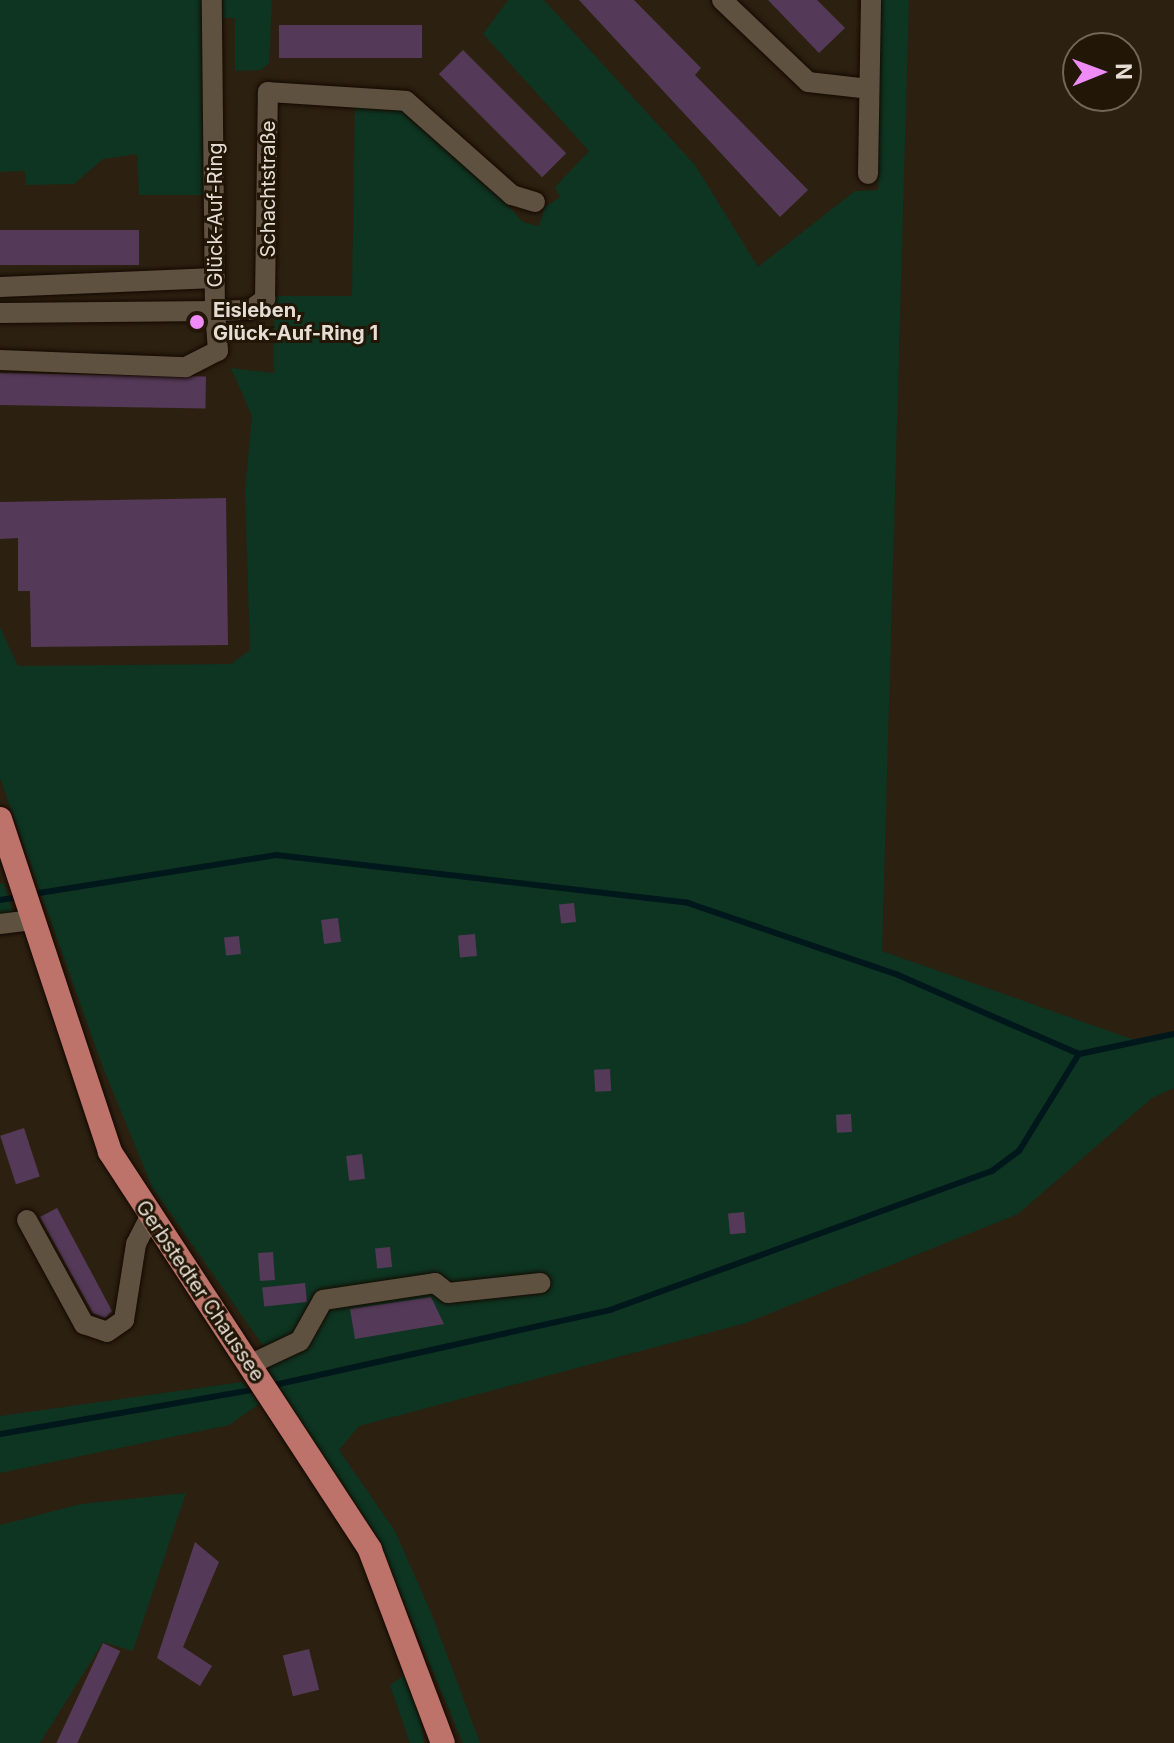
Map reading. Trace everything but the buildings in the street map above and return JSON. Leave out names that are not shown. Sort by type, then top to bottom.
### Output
[{"type":"main road","name":"Gerbstedter Chaussee","points":[[0,819],[110,1152],[148,1220],[261,1381],[370,1550],[443,1743]]},
{"type":"street","name":"Glück-Auf-Ring","points":[[0,313],[215,311],[212,0]]},
{"type":"street","points":[[722,0],[808,82],[869,89]]},
{"type":"street","points":[[868,174],[871,0]]},
{"type":"street","name":"Schachtstraße","points":[[215,311],[250,310],[265,299],[268,92],[377,93],[406,101],[512,195],[535,202]]},
{"type":"street","points":[[0,287],[215,278]]},
{"type":"street","points":[[0,360],[186,367],[218,351],[215,311]]},
{"type":"street","points":[[0,924],[30,914]]},
{"type":"street","points":[[27,1220],[84,1324],[107,1332],[124,1320],[136,1244],[148,1220]]},
{"type":"street","points":[[261,1381],[300,1341],[323,1300],[435,1283],[448,1293],[540,1283]]},
{"type":"green space","points":[[0,0],[207,0],[208,195],[139,195],[137,154],[103,159],[74,184],[26,185],[25,171],[0,172]]},
{"type":"green space","points":[[218,0],[272,0],[269,63],[261,70],[235,71],[235,18],[219,18]]},
{"type":"green space","points":[[508,0],[544,0],[695,165],[758,267],[855,191],[878,190],[880,0],[909,0],[882,951],[1140,1042],[1174,1034],[1174,1088],[1152,1098],[1018,1214],[746,1323],[359,1426],[339,1450],[395,1531],[432,1615],[480,1743],[463,1743],[376,1535],[265,1367],[273,1360],[152,1187],[102,1065],[0,778],[0,627],[18,666],[231,664],[250,650],[245,490],[252,416],[231,368],[274,373],[274,296],[352,296],[355,99],[390,103],[441,133],[523,222],[539,226],[545,207],[560,197],[555,187],[589,151],[483,34]]},
{"type":"green space","points":[[4,883],[13,914],[0,916],[0,884]]},
{"type":"green space","points":[[242,1382],[259,1404],[229,1425],[0,1473],[0,1416]]},
{"type":"green space","points":[[186,1493],[133,1651],[103,1642],[40,1743],[0,1743],[0,1525],[81,1504]]},
{"type":"green space","points":[[406,1674],[424,1743],[410,1743],[390,1685]]},
{"type":"waterway","points":[[33,894],[276,855],[688,903],[898,975],[1079,1054]]},
{"type":"waterway","points":[[0,900],[18,897]]},
{"type":"waterway","points":[[270,1386],[610,1310],[992,1171],[1019,1151],[1079,1054],[1174,1034]]},
{"type":"waterway","points":[[0,1434],[259,1389]]},
{"type":"place","name":"Eisleben, Glück-Auf-Ring 1","points":[[197,322]]}]
